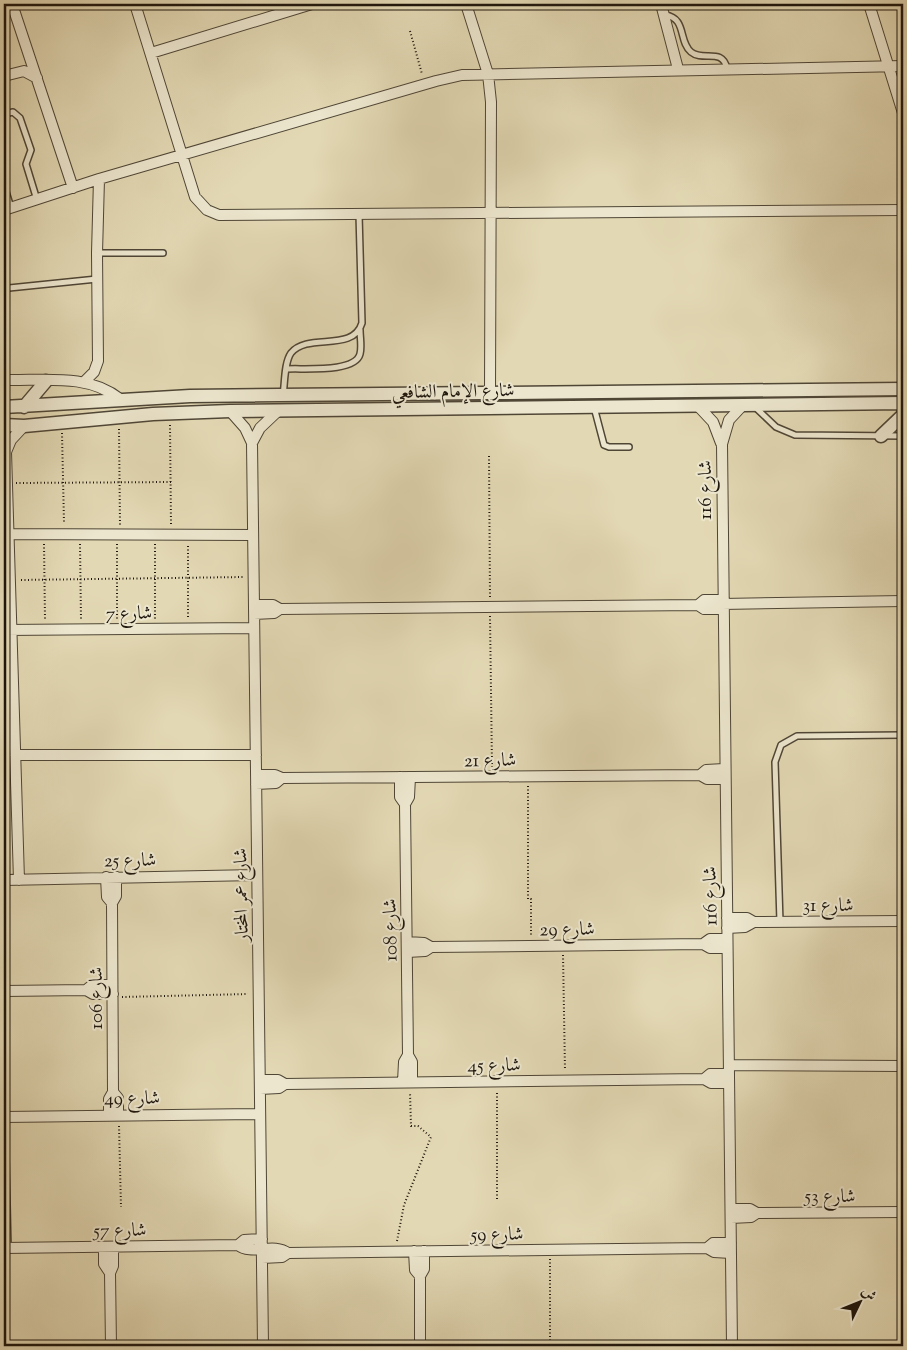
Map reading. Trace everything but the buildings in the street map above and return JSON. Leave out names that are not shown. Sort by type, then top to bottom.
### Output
[{"type":"street","points":[[12,4],[73,188]]},
{"type":"street","points":[[135,4],[195,197],[213,213],[225,215],[490,214],[903,210]]},
{"type":"street","points":[[151,54],[312,4]]},
{"type":"street","points":[[466,4],[488,74],[491,102],[490,393]]},
{"type":"street","points":[[661,4],[678,69]]},
{"type":"street","points":[[870,4],[903,113]]},
{"type":"street","points":[[8,209],[99,179],[425,84],[462,75],[678,69],[903,66]]},
{"type":"street","points":[[4,76],[24,71],[33,74],[38,79]]},
{"type":"street","points":[[85,381],[94,372],[98,361],[97,253],[99,179]]},
{"type":"street","points":[[4,380],[85,381],[104,388],[120,399]]},
{"type":"street","points":[[24,407],[46,381]]},
{"type":"street","name":"شارع الإمام الشافعي","points":[[4,406],[24,407],[120,399],[283,395],[903,389]]},
{"type":"street","name":"شارع الإمام الشافعي","points":[[4,426],[24,426],[170,413],[230,411],[903,403]]},
{"type":"street","name":"شارع 116","points":[[732,1346],[722,604],[722,444],[729,420],[748,405]]},
{"type":"street","name":"شارع 116","points":[[698,406],[713,422],[722,444]]},
{"type":"street","points":[[252,443],[265,421],[279,410]]},
{"type":"street","name":"شارع عمر المختار","points":[[230,411],[245,428],[252,443],[263,1346]]},
{"type":"street","points":[[881,436],[903,415]]},
{"type":"street","points":[[19,880],[8,630],[10,580],[6,534],[7,483],[5,448],[24,426]]},
{"type":"street","points":[[6,534],[253,535]]},
{"type":"street","points":[[254,610],[274,613],[280,609],[698,605],[704,600],[722,604],[903,601]]},
{"type":"street","name":"شارع 7","points":[[8,630],[254,628]]},
{"type":"street","points":[[15,755],[256,755]]},
{"type":"street","name":"شارع 21","points":[[256,779],[276,783],[282,778],[700,775],[706,770],[724,774]]},
{"type":"street","name":"شارع 108","points":[[405,777],[409,797],[405,804],[408,1055],[412,1062],[408,1082]]},
{"type":"street","name":"شارع 25","points":[[4,880],[257,875]]},
{"type":"street","name":"شارع 106","points":[[111,877],[107,897],[112,903],[113,1092],[118,1101],[116,1115]]},
{"type":"street","name":"شارع 31","points":[[727,923],[747,918],[754,922],[903,921]]},
{"type":"street","name":"شارع 29","points":[[407,947],[424,943],[431,947],[703,944],[710,939],[727,944]]},
{"type":"street","points":[[4,991],[86,990],[93,994],[112,992]]},
{"type":"street","name":"شارع 45","points":[[260,1084],[279,1088],[285,1084],[704,1079],[710,1074],[903,1066]]},
{"type":"street","name":"شارع 49","points":[[5,1117],[260,1114]]},
{"type":"street","name":"شارع 53","points":[[731,1213],[751,1217],[757,1212],[903,1212]]},
{"type":"street","name":"شارع 57","points":[[6,1248],[238,1245],[245,1249],[262,1249]]},
{"type":"street","points":[[108,1247],[114,1266],[110,1273],[111,1346]]},
{"type":"street","name":"شارع 59","points":[[262,1249],[282,1257],[288,1252],[707,1248],[714,1252],[731,1248]]},
{"type":"street","points":[[419,1251],[424,1269],[420,1276],[420,1346]]},
{"type":"lane","points":[[665,15],[674,18],[680,24],[686,46],[691,52],[699,56],[719,56],[723,59],[727,69]]},
{"type":"lane","points":[[4,114],[13,112],[20,118],[32,150],[26,164],[37,200]]},
{"type":"lane","points":[[4,185],[8,209]]},
{"type":"lane","points":[[287,368],[340,367],[352,364],[360,353],[360,330],[362,324],[360,214]]},
{"type":"lane","points":[[97,253],[163,253]]},
{"type":"lane","points":[[4,286],[9,288],[97,279]]},
{"type":"lane","points":[[283,395],[291,354],[302,346],[348,338],[360,330]]},
{"type":"lane","points":[[748,405],[776,428],[788,434],[903,436]]},
{"type":"lane","points":[[594,407],[604,445],[608,447],[629,447]]},
{"type":"lane","points":[[780,922],[775,762],[781,745],[797,736],[903,735]]},
{"type":"lane","points":[[5,1117],[6,1248]]},
{"type":"path","points":[[410,31],[425,84]]},
{"type":"path","points":[[170,413],[171,534]]},
{"type":"path","points":[[117,629],[120,483],[119,417]]},
{"type":"path","points":[[62,423],[64,534]]},
{"type":"path","points":[[7,483],[171,482]]},
{"type":"path","points":[[44,534],[45,630]]},
{"type":"path","points":[[80,534],[81,630]]},
{"type":"path","points":[[154,534],[155,629]]},
{"type":"path","points":[[188,534],[188,628]]},
{"type":"path","points":[[10,580],[253,577]]},
{"type":"path","points":[[528,776],[528,899],[531,899],[531,946]]},
{"type":"path","points":[[563,945],[565,1081]]},
{"type":"path","points":[[112,992],[259,994]]},
{"type":"path","points":[[496,1198],[497,1081]]},
{"type":"path","points":[[397,1251],[402,1211],[431,1137],[418,1126],[411,1126],[408,1082]]},
{"type":"path","points":[[116,1115],[120,1207]]},
{"type":"path","points":[[550,1250],[550,1346]]}]
